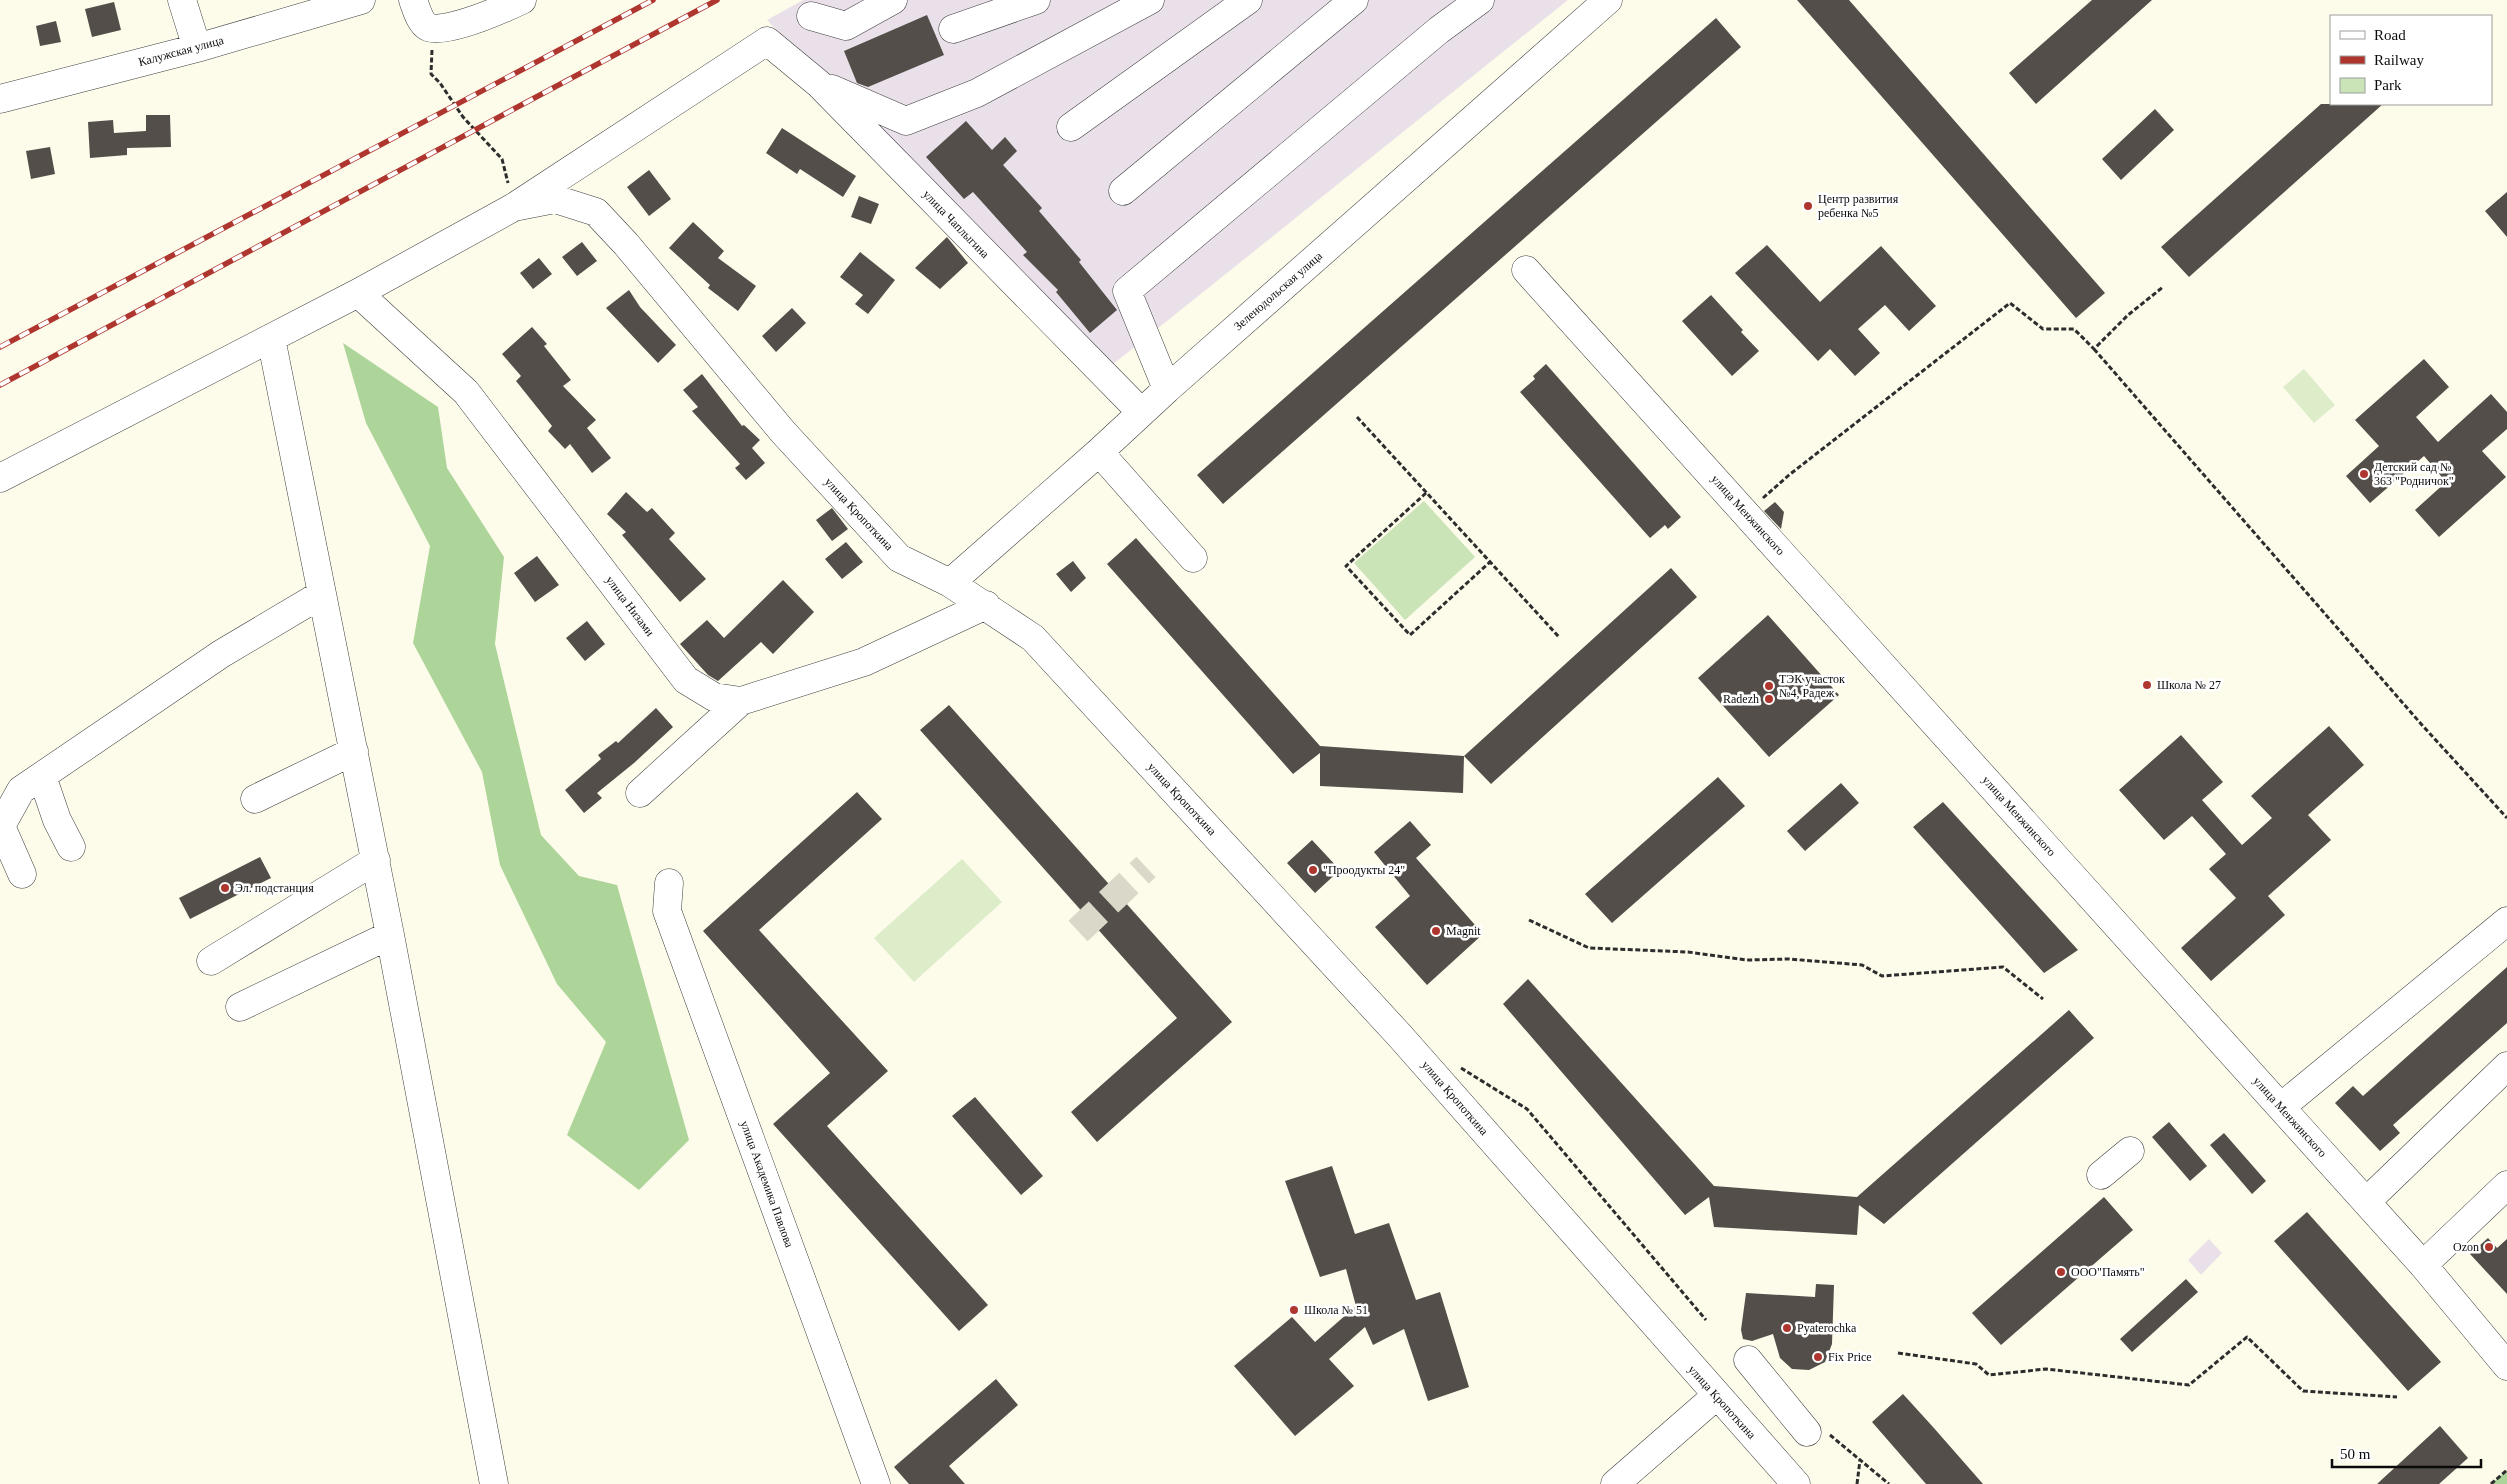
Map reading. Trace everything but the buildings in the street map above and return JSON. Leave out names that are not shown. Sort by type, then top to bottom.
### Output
[{"type":"street","points":[[182,0],[197,48]]},
{"type":"street","name":"Калужская улица","points":[[0,98],[197,48],[361,0]]},
{"type":"street","points":[[413,0],[423,22],[433,27],[470,22],[522,0]]},
{"type":"street","points":[[811,16],[846,26],[893,0]]},
{"type":"street","points":[[953,28],[1036,0]]},
{"type":"street","points":[[819,84],[906,121],[977,93],[1150,0]]},
{"type":"street","points":[[1071,127],[1248,0]]},
{"type":"street","points":[[1123,190],[1354,0]]},
{"type":"street","points":[[1167,389],[1127,290],[1439,30],[1480,0]]},
{"type":"street","name":"Зеленодольская улица","points":[[950,583],[1100,452],[1140,412],[1608,0]]},
{"type":"street","name":"улица Чаплыгина","points":[[514,207],[767,40],[819,84],[1140,412]]},
{"type":"street","name":"улица Кропоткина","points":[[514,207],[555,199],[596,212],[626,244],[784,432],[899,558],[950,583],[986,604],[1033,638],[1400,1036],[1716,1396],[1796,1484]]},
{"type":"street","points":[[0,478],[358,293],[514,207]]},
{"type":"street","name":"улица Менжинского","points":[[1526,270],[2423,1265],[2507,1366]]},
{"type":"street","name":"улица Низами","points":[[358,293],[466,392],[686,680],[714,697],[741,701],[864,662],[986,604]]},
{"type":"street","points":[[271,338],[376,860],[494,1484]]},
{"type":"street","points":[[1100,452],[1193,558]]},
{"type":"street","points":[[22,874],[1,826],[20,790],[221,654],[322,594]]},
{"type":"street","points":[[640,793],[741,701]]},
{"type":"street","points":[[255,799],[354,751]]},
{"type":"street","points":[[42,776],[57,820],[71,847]]},
{"type":"street","points":[[211,961],[376,860]]},
{"type":"street","name":"улица Академика Павлова","points":[[669,883],[667,911],[876,1484]]},
{"type":"street","points":[[2281,1107],[2507,921]]},
{"type":"street","points":[[240,1007],[390,935]]},
{"type":"street","points":[[2366,1202],[2507,1066]]},
{"type":"street","points":[[2101,1175],[2130,1151]]},
{"type":"street","points":[[2423,1265],[2507,1185]]},
{"type":"street","points":[[1748,1360],[1815,1431]]},
{"type":"street","points":[[1615,1484],[1716,1396]]},
{"type":"path","points":[[433,27],[431,74],[440,82],[463,117],[502,159],[514,207]]},
{"type":"path","points":[[2094,349],[2128,315],[2163,287]]},
{"type":"path","points":[[1746,513],[1789,475],[2010,304],[2044,330],[2074,329],[2094,349],[2422,724],[2507,818]]},
{"type":"path","points":[[1357,417],[1559,637]]},
{"type":"path","points":[[1426,493],[1346,566],[1410,635],[1490,562]]},
{"type":"path","points":[[1529,920],[1589,948],[1688,952],[1747,960],[1789,958],[1862,965],[1882,976],[2003,967],[2043,999]]},
{"type":"path","points":[[1456,1064],[1526,1109],[1706,1320]]},
{"type":"path","points":[[1898,1353],[1976,1364],[1989,1375],[2046,1369],[2189,1385],[2248,1337],[2303,1391],[2397,1397]]},
{"type":"path","points":[[1815,1431],[1860,1460],[1889,1484]]},
{"type":"path","points":[[1857,1484],[1860,1460]]},
{"type":"path","points":[[2492,1484],[2507,1470]]},
{"type":"shaded area","points":[[803,0],[1568,0],[1107,369],[767,20]]},
{"type":"shaded area","points":[[2209,1239],[2222,1253],[2201,1275],[2188,1260]]},
{"type":"green space","points":[[343,343],[438,407],[447,468],[504,557],[495,644],[541,835],[579,876],[617,885],[689,1140],[639,1190],[567,1135],[606,1042],[557,984],[500,865],[482,772],[413,643],[430,546],[366,423]]},
{"type":"green space","points":[[2304,369],[2335,405],[2314,423],[2283,387]]},
{"type":"green space","points":[[1424,501],[1475,557],[1405,620],[1354,563]]},
{"type":"green space","points":[[962,859],[1002,902],[914,982],[874,938]]},
{"type":"green space","points":[[2507,1470],[2507,1484],[2491,1484]]},
{"type":"tunnel","points":[[1078,931],[1146,867]]},
{"type":"railway","points":[[0,347],[653,0]]},
{"type":"railway","points":[[0,385],[717,0]]},
{"type":"place","name":"Центр развития ребенка №5","points":[[1808,206]]},
{"type":"place","name":"Детский сад № 363 \"Родничок\"","points":[[2364,474]]},
{"type":"place","name":"Школа № 27","points":[[2147,685]]},
{"type":"place","name":"ТЭК участок №4, Радеж","points":[[1769,686]]},
{"type":"place","name":"Radezh","points":[[1769,699]]},
{"type":"place","name":"\"Проодукты 24\"","points":[[1313,870]]},
{"type":"place","name":"Эл. подстанция","points":[[225,888]]},
{"type":"place","name":"Magnit","points":[[1436,931]]},
{"type":"place","name":"Ozon","points":[[2489,1247]]},
{"type":"place","name":"ООО\"Память\"","points":[[2061,1272]]},
{"type":"place","name":"Школа № 51","points":[[1294,1310]]},
{"type":"place","name":"Pyaterochka","points":[[1787,1328]]},
{"type":"place","name":"Fix Price","points":[[1818,1357]]}]
